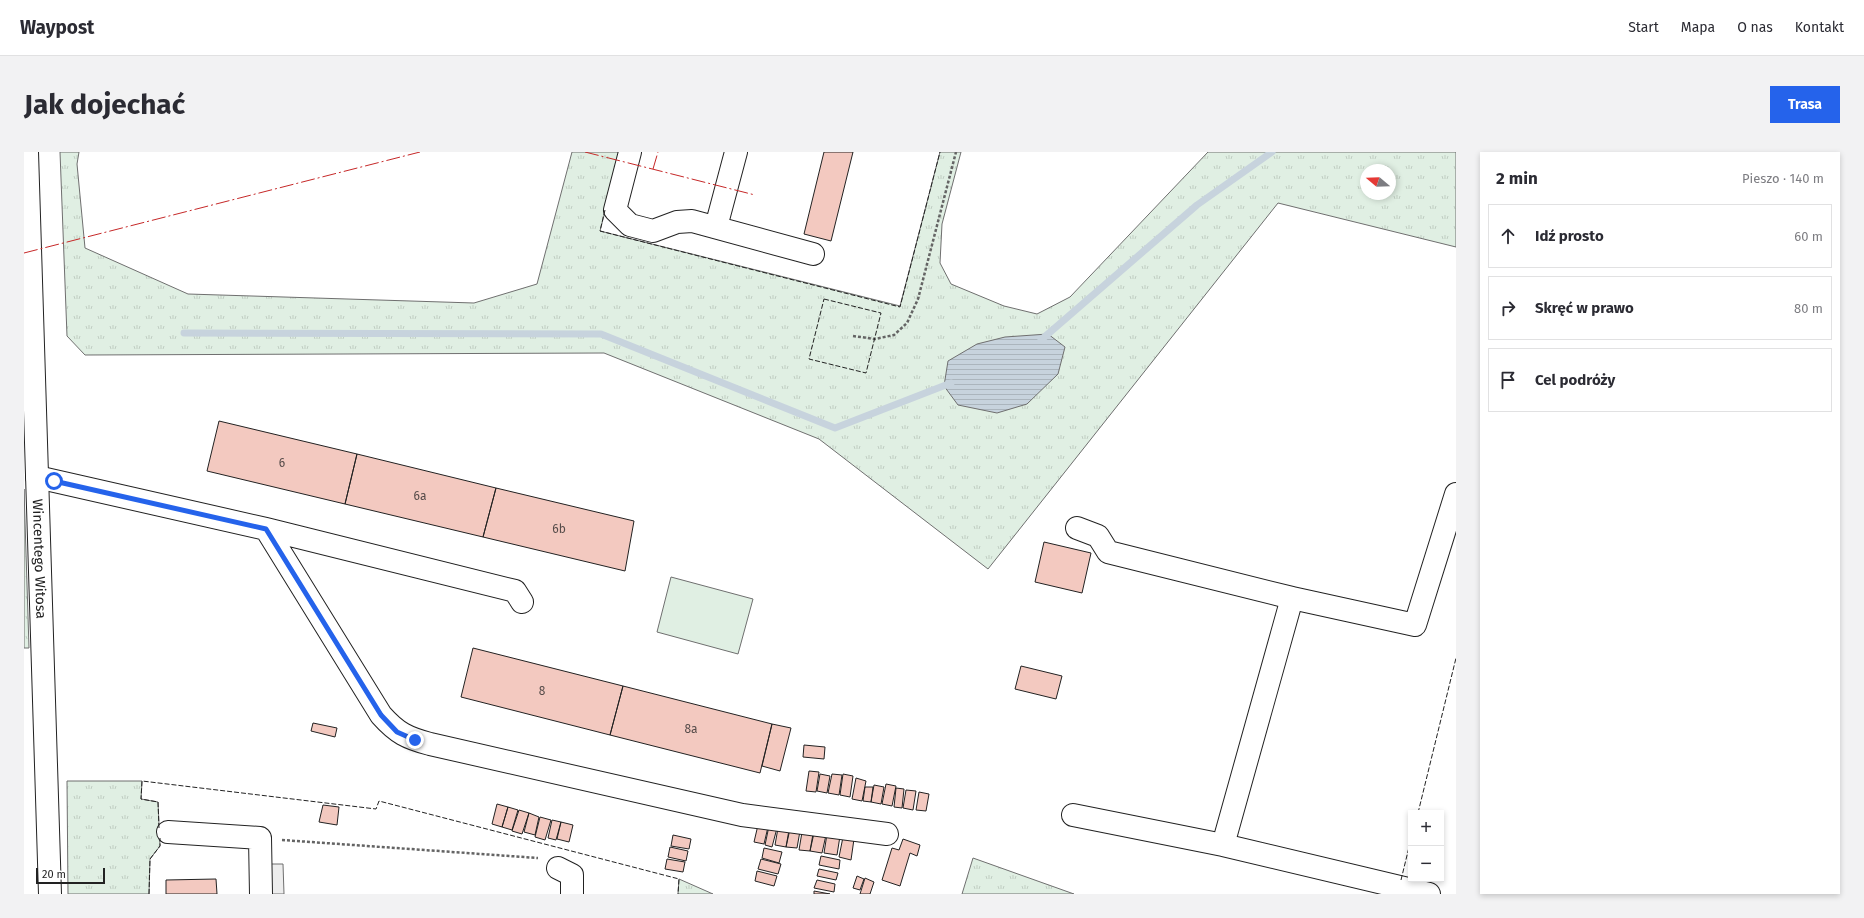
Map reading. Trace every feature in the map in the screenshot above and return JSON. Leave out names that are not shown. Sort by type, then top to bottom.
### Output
[{"type":"street","name":"Wincentego Witosa","points":[[27,152],[50,894]]},
{"type":"street","points":[[630,152],[615,210],[630,225],[653,231],[677,222],[692,221],[813,254]]},
{"type":"street","points":[[716,227],[736,152]]},
{"type":"street","points":[[37,477],[266,529],[515,591],[522,602]]},
{"type":"street","points":[[1077,528],[1098,536],[1108,552],[1292,598],[1415,625],[1456,494]]},
{"type":"street","points":[[266,529],[381,715],[397,732],[405,736],[430,744],[742,815],[887,834]]},
{"type":"street","points":[[1223,845],[1292,598]]},
{"type":"street","points":[[1073,815],[1223,845],[1429,894]]},
{"type":"street","points":[[168,832],[260,838],[261,894]]},
{"type":"street","points":[[558,868],[572,876],[572,894]]},
{"type":"path","points":[[853,336],[875,339],[894,335],[907,323],[918,300],[956,152]]},
{"type":"path","points":[[260,838],[536,857],[558,868]]},
{"type":"green space","points":[[60,152],[79,152],[77,164],[85,248],[188,294],[474,303],[537,284],[572,152],[620,152],[600,231],[900,306],[940,152],[961,152],[942,224],[940,263],[951,284],[1004,306],[1037,314],[1070,297],[1208,152],[1456,152],[1456,247],[1278,203],[988,569],[819,439],[604,353],[85,355],[67,336]]},
{"type":"green space","points":[[24,489],[29,648],[24,648]]},
{"type":"green space","points":[[671,577],[753,599],[738,654],[657,632]]},
{"type":"green space","points":[[67,781],[142,781],[141,799],[158,802],[160,846],[150,859],[149,894],[68,894]]},
{"type":"green space","points":[[973,858],[1074,894],[962,894]]},
{"type":"green space","points":[[679,879],[713,894],[678,894]]},
{"type":"shaded area","points":[[1048,334],[1065,347],[1058,374],[1027,404],[997,413],[958,405],[944,386],[948,361],[977,344],[1005,337]]},
{"type":"shaded area","points":[[265,864],[283,864],[284,894],[266,894]]},
{"type":"building","points":[[824,152],[853,152],[831,241],[804,234]]},
{"type":"building","points":[[219,421],[357,454],[345,504],[207,471]]},
{"type":"building","points":[[357,454],[496,488],[483,537],[345,504]]},
{"type":"building","points":[[496,488],[634,521],[625,571],[483,537]]},
{"type":"building","points":[[1044,542],[1091,553],[1082,593],[1035,582]]},
{"type":"building","points":[[473,648],[623,686],[610,735],[461,697]]},
{"type":"building","points":[[1021,666],[1062,676],[1056,699],[1015,689]]},
{"type":"building","points":[[623,686],[772,724],[760,773],[610,735]]},
{"type":"building","points":[[313,723],[337,728],[335,737],[311,731]]},
{"type":"building","points":[[772,724],[791,728],[780,771],[762,766]]},
{"type":"building","points":[[804,745],[825,747],[824,759],[803,757]]},
{"type":"building","points":[[809,771],[819,772],[816,792],[806,791]]},
{"type":"building","points":[[820,774],[830,776],[827,793],[817,791]]},
{"type":"building","points":[[832,774],[842,775],[839,795],[828,793]]},
{"type":"building","points":[[843,774],[853,776],[850,797],[840,795]]},
{"type":"building","points":[[856,778],[866,781],[862,801],[852,799]]},
{"type":"building","points":[[886,784],[896,786],[892,806],[882,804]]},
{"type":"building","points":[[874,785],[884,787],[881,804],[871,802]]},
{"type":"building","points":[[865,787],[873,787],[871,802],[863,801]]},
{"type":"building","points":[[896,788],[904,789],[902,808],[894,807]]},
{"type":"building","points":[[906,790],[916,791],[913,810],[903,808]]},
{"type":"building","points":[[919,792],[929,794],[926,811],[916,810]]},
{"type":"building","points":[[497,804],[508,807],[502,827],[492,824]]},
{"type":"building","points":[[323,805],[339,807],[337,825],[319,822]]},
{"type":"building","points":[[508,807],[518,810],[512,830],[502,827]]},
{"type":"building","points":[[519,810],[529,813],[522,834],[512,831]]},
{"type":"building","points":[[529,813],[539,817],[535,835],[524,832]]},
{"type":"building","points":[[540,817],[551,820],[545,840],[535,837]]},
{"type":"building","points":[[552,820],[561,822],[556,840],[548,838]]},
{"type":"building","points":[[561,822],[573,825],[569,842],[557,839]]},
{"type":"building","points":[[758,825],[768,827],[764,844],[754,842]]},
{"type":"building","points":[[769,826],[777,828],[772,847],[765,845]]},
{"type":"building","points":[[778,828],[789,830],[786,847],[775,845]]},
{"type":"building","points":[[790,829],[800,831],[797,848],[786,847]]},
{"type":"building","points":[[802,832],[813,834],[810,851],[799,850]]},
{"type":"building","points":[[814,833],[826,835],[822,853],[810,851]]},
{"type":"building","points":[[827,834],[840,836],[837,855],[824,853]]},
{"type":"building","points":[[673,835],[691,839],[689,849],[671,846]]},
{"type":"building","points":[[843,837],[854,839],[851,860],[839,857]]},
{"type":"building","points":[[903,839],[920,845],[917,856],[910,853],[900,886],[882,880],[892,848],[899,850]]},
{"type":"building","points":[[670,847],[688,851],[686,861],[668,857]]},
{"type":"building","points":[[764,848],[782,852],[779,863],[762,858]]},
{"type":"building","points":[[821,856],[840,860],[839,869],[819,865]]},
{"type":"building","points":[[667,859],[685,862],[683,872],[665,869]]},
{"type":"building","points":[[761,859],[781,864],[778,874],[758,869]]},
{"type":"building","points":[[819,869],[838,873],[836,880],[817,876]]},
{"type":"building","points":[[757,871],[777,876],[774,886],[755,881]]},
{"type":"building","points":[[857,876],[864,879],[860,890],[853,888]]},
{"type":"building","points":[[865,878],[874,882],[870,894],[860,894]]},
{"type":"building","points":[[216,879],[217,894],[166,894],[166,880]]},
{"type":"building","points":[[817,880],[835,884],[834,892],[814,888]]},
{"type":"building","points":[[814,891],[830,894],[814,894]]},
{"type":"waterway","points":[[1041,340],[1197,205],[1272,152]]},
{"type":"waterway","points":[[184,333],[601,334],[835,428],[951,383]]},
{"type":"fence","points":[[605,210],[600,231],[900,307],[940,152]]},
{"type":"fence","points":[[824,299],[881,313],[866,373],[809,359],[824,299]]},
{"type":"fence","points":[[1419,810],[1456,658]]},
{"type":"fence","points":[[159,828],[158,802],[141,799],[142,781],[376,809],[379,801],[679,879],[678,894]]},
{"type":"fence","points":[[149,894],[150,859],[160,846],[160,838]]},
{"type":"fence","points":[[1401,880],[1409,846]]},
{"type":"power","points":[[24,253],[420,152]]},
{"type":"power","points":[[585,152],[755,195]]},
{"type":"power","points":[[653,169],[658,152]]},
{"type":"route","points":[[54,481],[266,529],[381,715],[397,732],[415,740]]}]
